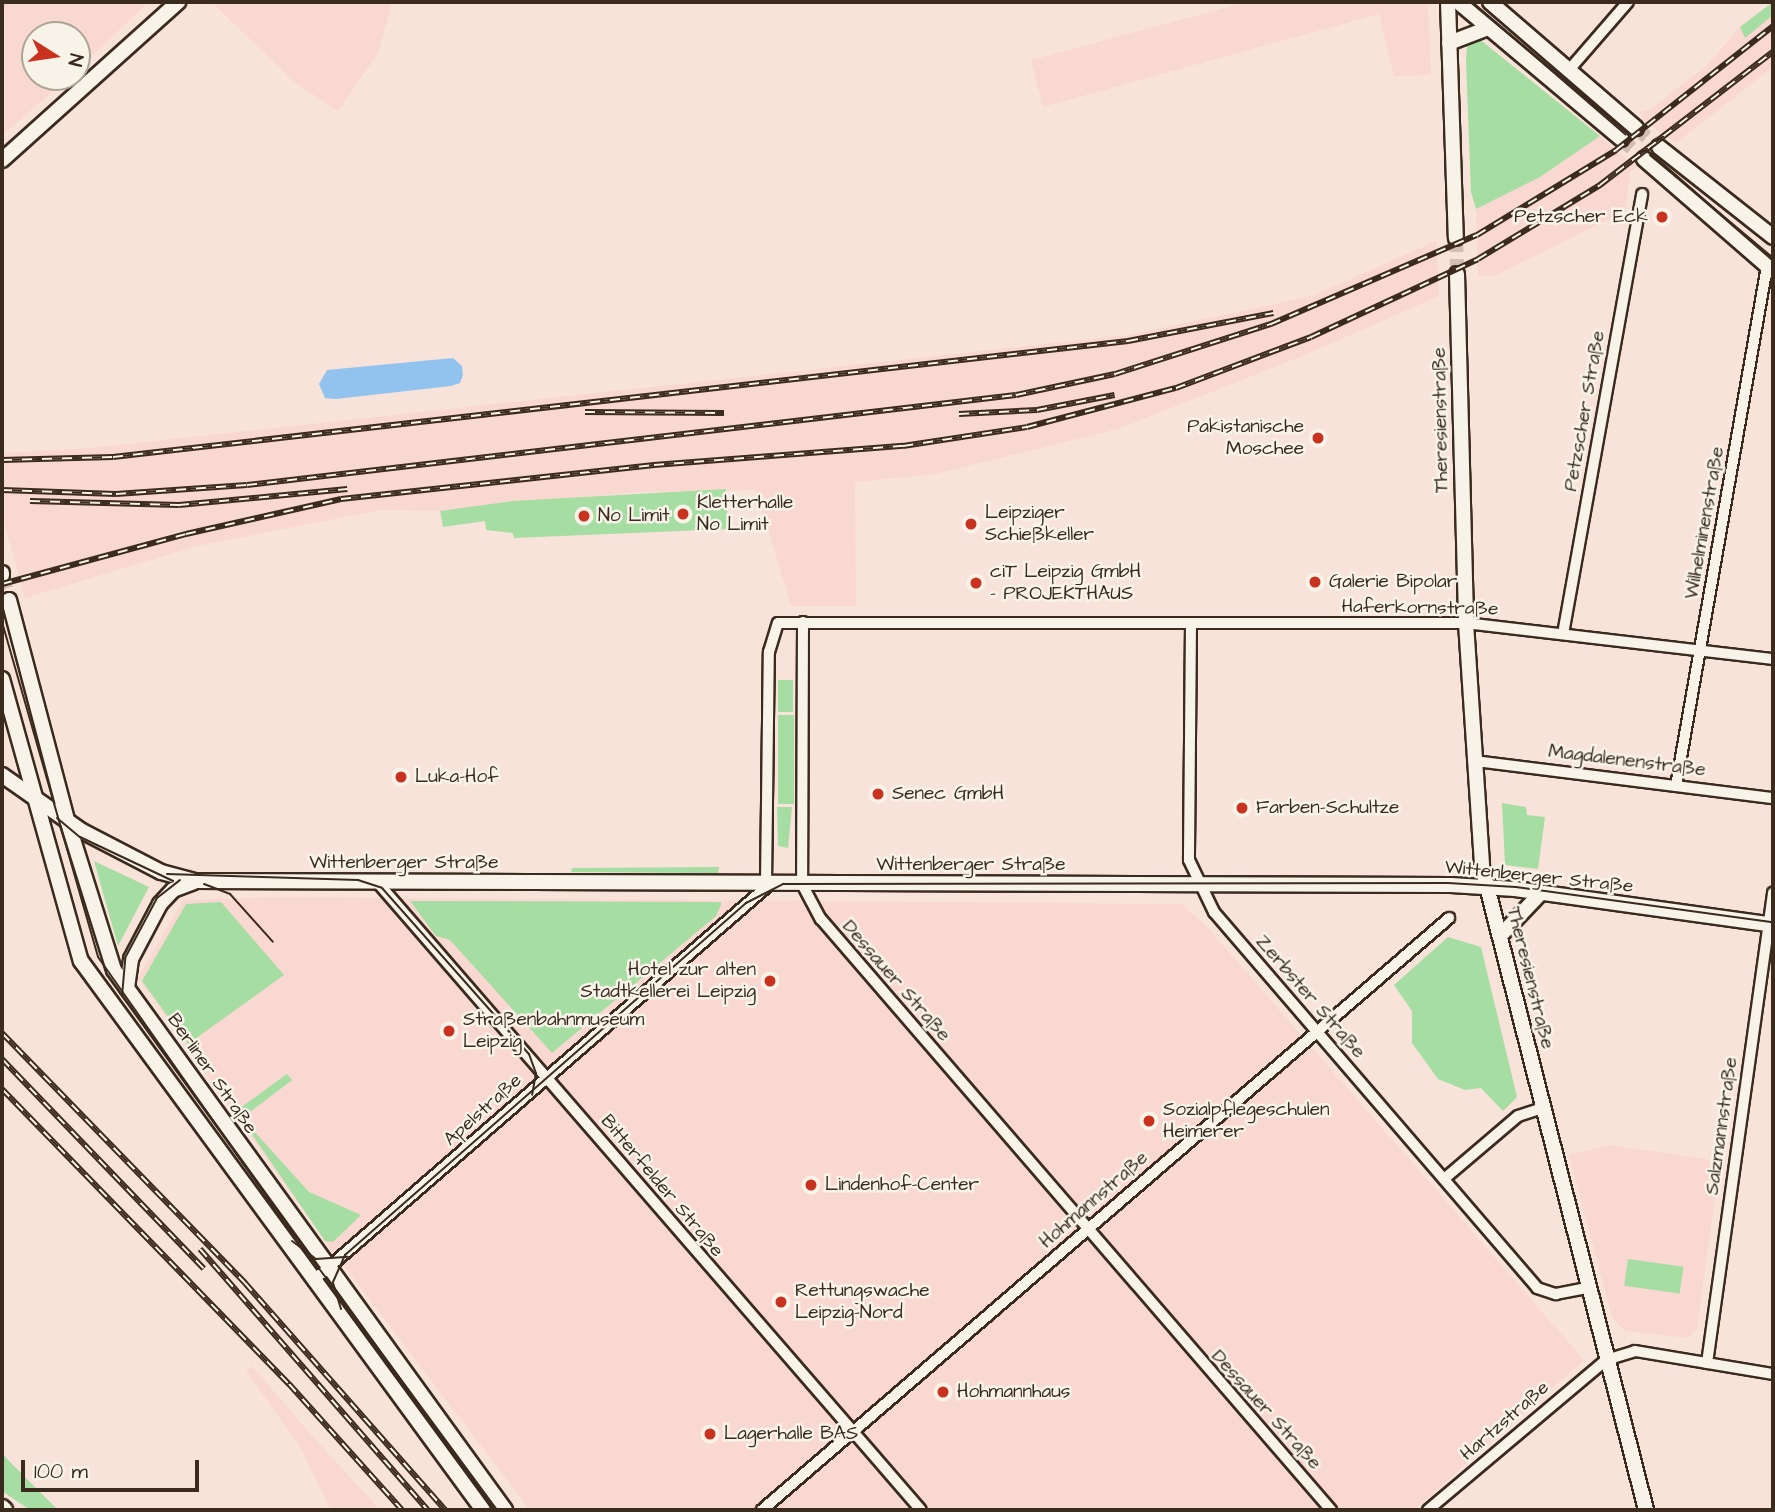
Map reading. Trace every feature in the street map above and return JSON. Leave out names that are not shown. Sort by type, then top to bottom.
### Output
[{"type":"main road","points":[[2,160],[178,2]]},
{"type":"main road","points":[[1448,2],[1456,238]]},
{"type":"main road","points":[[1458,2],[1621,139]]},
{"type":"main road","points":[[1490,2],[1636,128]]},
{"type":"main road","points":[[1449,44],[1488,28]]},
{"type":"main road","points":[[1659,147],[1773,237]]},
{"type":"main road","points":[[1644,159],[1770,268]]},
{"type":"main road","name":"Theresienstraße","points":[[1457,274],[1466,624],[1475,761],[1488,887],[1646,1510]]},
{"type":"main road","name":"Berliner Straße","points":[[9,600],[103,945],[127,988],[327,1270],[505,1510]]},
{"type":"main road","name":"Berliner Straße","points":[[2,680],[81,961],[483,1510]]},
{"type":"main road","points":[[2,775],[34,794],[67,820]]},
{"type":"main road","name":"Wittenberger Straße","points":[[67,820],[167,874],[199,881],[1488,887],[1771,924]]},
{"type":"main road","points":[[127,988],[131,959],[160,904],[173,890],[199,881]]},
{"type":"main road","points":[[1500,936],[1541,893]]},
{"type":"street","points":[[1569,70],[1629,2]]},
{"type":"street","name":"Petzscher Straße","points":[[1563,634],[1642,194]]},
{"type":"street","name":"Wilhelminenstraße","points":[[1676,786],[1770,268]]},
{"type":"street","points":[[769,883],[769,652],[778,623],[803,622]]},
{"type":"street","name":"Haferkornstraße","points":[[803,622],[1466,624],[1773,659]]},
{"type":"street","name":"Dessauer Straße","points":[[803,622],[803,884],[834,938],[1331,1510]]},
{"type":"street","name":"Zerbster Straße","points":[[1191,624],[1189,860],[1214,912],[1530,1280],[1545,1292],[1588,1288]]},
{"type":"street","name":"Magdalenenstraße","points":[[1475,761],[1773,798]]},
{"type":"street","name":"Bitterfelder Straße","points":[[378,883],[921,1510]]},
{"type":"street","name":"Apelstraße","points":[[313,1281],[769,883]]},
{"type":"street","name":"Salzmannstraße","points":[[1707,1363],[1771,924],[1773,893]]},
{"type":"street","name":"Hohmannstraße","points":[[762,1510],[1449,918]]},
{"type":"street","points":[[1444,1179],[1518,1116],[1542,1108]]},
{"type":"street","points":[[1606,1360],[1635,1351],[1773,1374]]},
{"type":"street","name":"Hartzstraße","points":[[1427,1510],[1606,1360]]},
{"type":"shaded area","points":[[2,2],[149,2],[91,57],[91,21],[21,21],[21,91],[53,91],[2,136]]},
{"type":"shaded area","points":[[211,2],[392,2],[378,53],[338,111],[297,84]]},
{"type":"shaded area","points":[[1247,2],[1428,2],[1431,75],[1394,76],[1379,14],[1043,107],[1031,60]]},
{"type":"shaded area","points":[[1773,2],[1773,67],[1676,143],[1643,120],[1640,112],[1651,109],[1707,65],[1740,27]]},
{"type":"shaded area","points":[[1600,136],[1637,167],[1630,172],[1626,211],[1492,277],[1478,275],[1476,209],[1540,177]]},
{"type":"shaded area","points":[[1436,241],[1439,296],[1300,357],[1118,429],[935,474],[855,482],[856,606],[791,606],[756,490],[638,492],[440,511],[381,510],[197,546],[25,598],[2,513],[2,453],[91,448],[1128,335],[1312,296]]},
{"type":"shaded area","points":[[280,897],[1182,904],[1208,928],[1584,1360],[1414,1510],[530,1510],[325,1241],[138,978],[183,900]]},
{"type":"shaded area","points":[[1609,1145],[1720,1161],[1697,1329],[1688,1338],[1625,1331],[1612,1317],[1569,1155]]},
{"type":"shaded area","points":[[252,1366],[380,1510],[331,1510],[299,1445],[246,1371]]},
{"type":"green space","points":[[1773,2],[1773,15],[1745,38],[1740,27]]},
{"type":"green space","points":[[1478,38],[1600,136],[1540,177],[1476,209],[1471,192],[1466,61],[1467,46]]},
{"type":"green space","name":"No Limit","points":[[726,489],[728,529],[514,538],[513,533],[486,530],[485,521],[443,527],[440,511],[513,501]]},
{"type":"green space","points":[[778,680],[793,680],[793,712],[778,712]]},
{"type":"green space","points":[[778,715],[794,715],[794,804],[778,804]]},
{"type":"green space","points":[[1502,803],[1526,807],[1527,815],[1545,817],[1538,869],[1505,865]]},
{"type":"green space","points":[[777,807],[792,807],[788,848],[778,846]]},
{"type":"green space","points":[[94,861],[149,887],[118,946]]},
{"type":"green space","points":[[719,867],[718,873],[571,872],[572,868]]},
{"type":"green space","points":[[410,901],[721,902],[721,905],[716,916],[552,1053],[450,940],[436,936]]},
{"type":"green space","points":[[221,902],[284,975],[188,1044],[142,981],[186,904]]},
{"type":"green space","points":[[1448,937],[1481,947],[1517,1097],[1503,1111],[1481,1088],[1465,1090],[1438,1079],[1412,1043],[1412,1011],[1394,985]]},
{"type":"green space","points":[[287,1074],[292,1080],[242,1118],[309,1192],[361,1215],[333,1242],[325,1241],[236,1111]]},
{"type":"green space","points":[[1628,1259],[1683,1267],[1680,1294],[1624,1286]]},
{"type":"green space","points":[[2,1453],[58,1510],[30,1510],[2,1491]]},
{"type":"water","points":[[453,358],[462,366],[463,375],[460,383],[451,386],[336,399],[325,398],[319,384],[327,370]]},
{"type":"tunnel","points":[[1636,128],[1659,147]]},
{"type":"tunnel","points":[[1621,139],[1644,159]]},
{"type":"tunnel","points":[[1456,238],[1457,274]]},
{"type":"tunnel","points":[[2,575],[9,600]]},
{"type":"tram line","points":[[1472,2],[1626,135]]},
{"type":"tram line","points":[[1650,155],[1773,258]]},
{"type":"tram line","points":[[2,622],[98,957],[273,1206],[497,1510]]},
{"type":"tram line","points":[[57,818],[80,837],[173,881]]},
{"type":"tram line","points":[[167,874],[358,880],[382,888],[529,1054],[536,1073],[532,1095]]},
{"type":"tram line","points":[[122,996],[125,958],[157,898],[180,880]]},
{"type":"tram line","points":[[341,1309],[333,1282],[345,1255],[746,903],[783,884],[1448,883],[1516,887],[1773,922]]},
{"type":"tram line","points":[[204,884],[230,894],[273,942]]},
{"type":"tram line","points":[[292,1241],[316,1259],[348,1257]]},
{"type":"railway","points":[[2,490],[116,494],[247,485],[1016,395],[1115,374],[1271,324],[1477,235],[1616,150],[1773,26]]},
{"type":"railway","points":[[2,584],[186,534],[341,499],[654,465],[903,446],[1027,427],[1176,388],[1311,337],[1478,259],[1600,185],[1773,52]]},
{"type":"railway","points":[[2,460],[113,457],[1128,341],[1273,313]]},
{"type":"railway","points":[[959,414],[1037,410],[1115,395]]},
{"type":"railway","points":[[585,412],[724,413]]},
{"type":"railway","points":[[30,501],[179,505],[347,489]]},
{"type":"railway","points":[[2,1033],[245,1283],[445,1510]]},
{"type":"railway","points":[[2,1059],[204,1269]]},
{"type":"railway","points":[[2,1089],[289,1384],[402,1510]]},
{"type":"railway","points":[[200,1249],[428,1510]]},
{"type":"place","name":"Petzscher Eck","points":[[1662,217]]},
{"type":"place","name":"Pakistanische Moschee","points":[[1318,438]]},
{"type":"place","name":"Kletterhalle No Limit","points":[[683,514]]},
{"type":"place","name":"No Limit","points":[[584,516]]},
{"type":"place","name":"Leipziger Schießkeller","points":[[971,524]]},
{"type":"place","name":"Galerie Bipolar","points":[[1315,582]]},
{"type":"place","name":"ciT Leipzig GmbH - PROJEKTHAUS","points":[[976,583]]},
{"type":"place","name":"Luka-Hof","points":[[401,777]]},
{"type":"place","name":"Senec GmbH","points":[[878,794]]},
{"type":"place","name":"Farben-Schultze","points":[[1242,808]]},
{"type":"place","name":"Hotel zur alten Stadtkellerei Leipzig","points":[[770,981]]},
{"type":"place","name":"Straßenbahnmuseum Leipzig","points":[[449,1031]]},
{"type":"place","name":"Sozialpflegeschulen Heimerer","points":[[1149,1121]]},
{"type":"place","name":"Lindenhof-Center","points":[[811,1185]]},
{"type":"place","name":"Rettungswache Leipzig-Nord","points":[[781,1302]]},
{"type":"place","name":"Hohmannhaus","points":[[943,1392]]},
{"type":"place","name":"Lagerhalle BAS","points":[[710,1434]]}]
